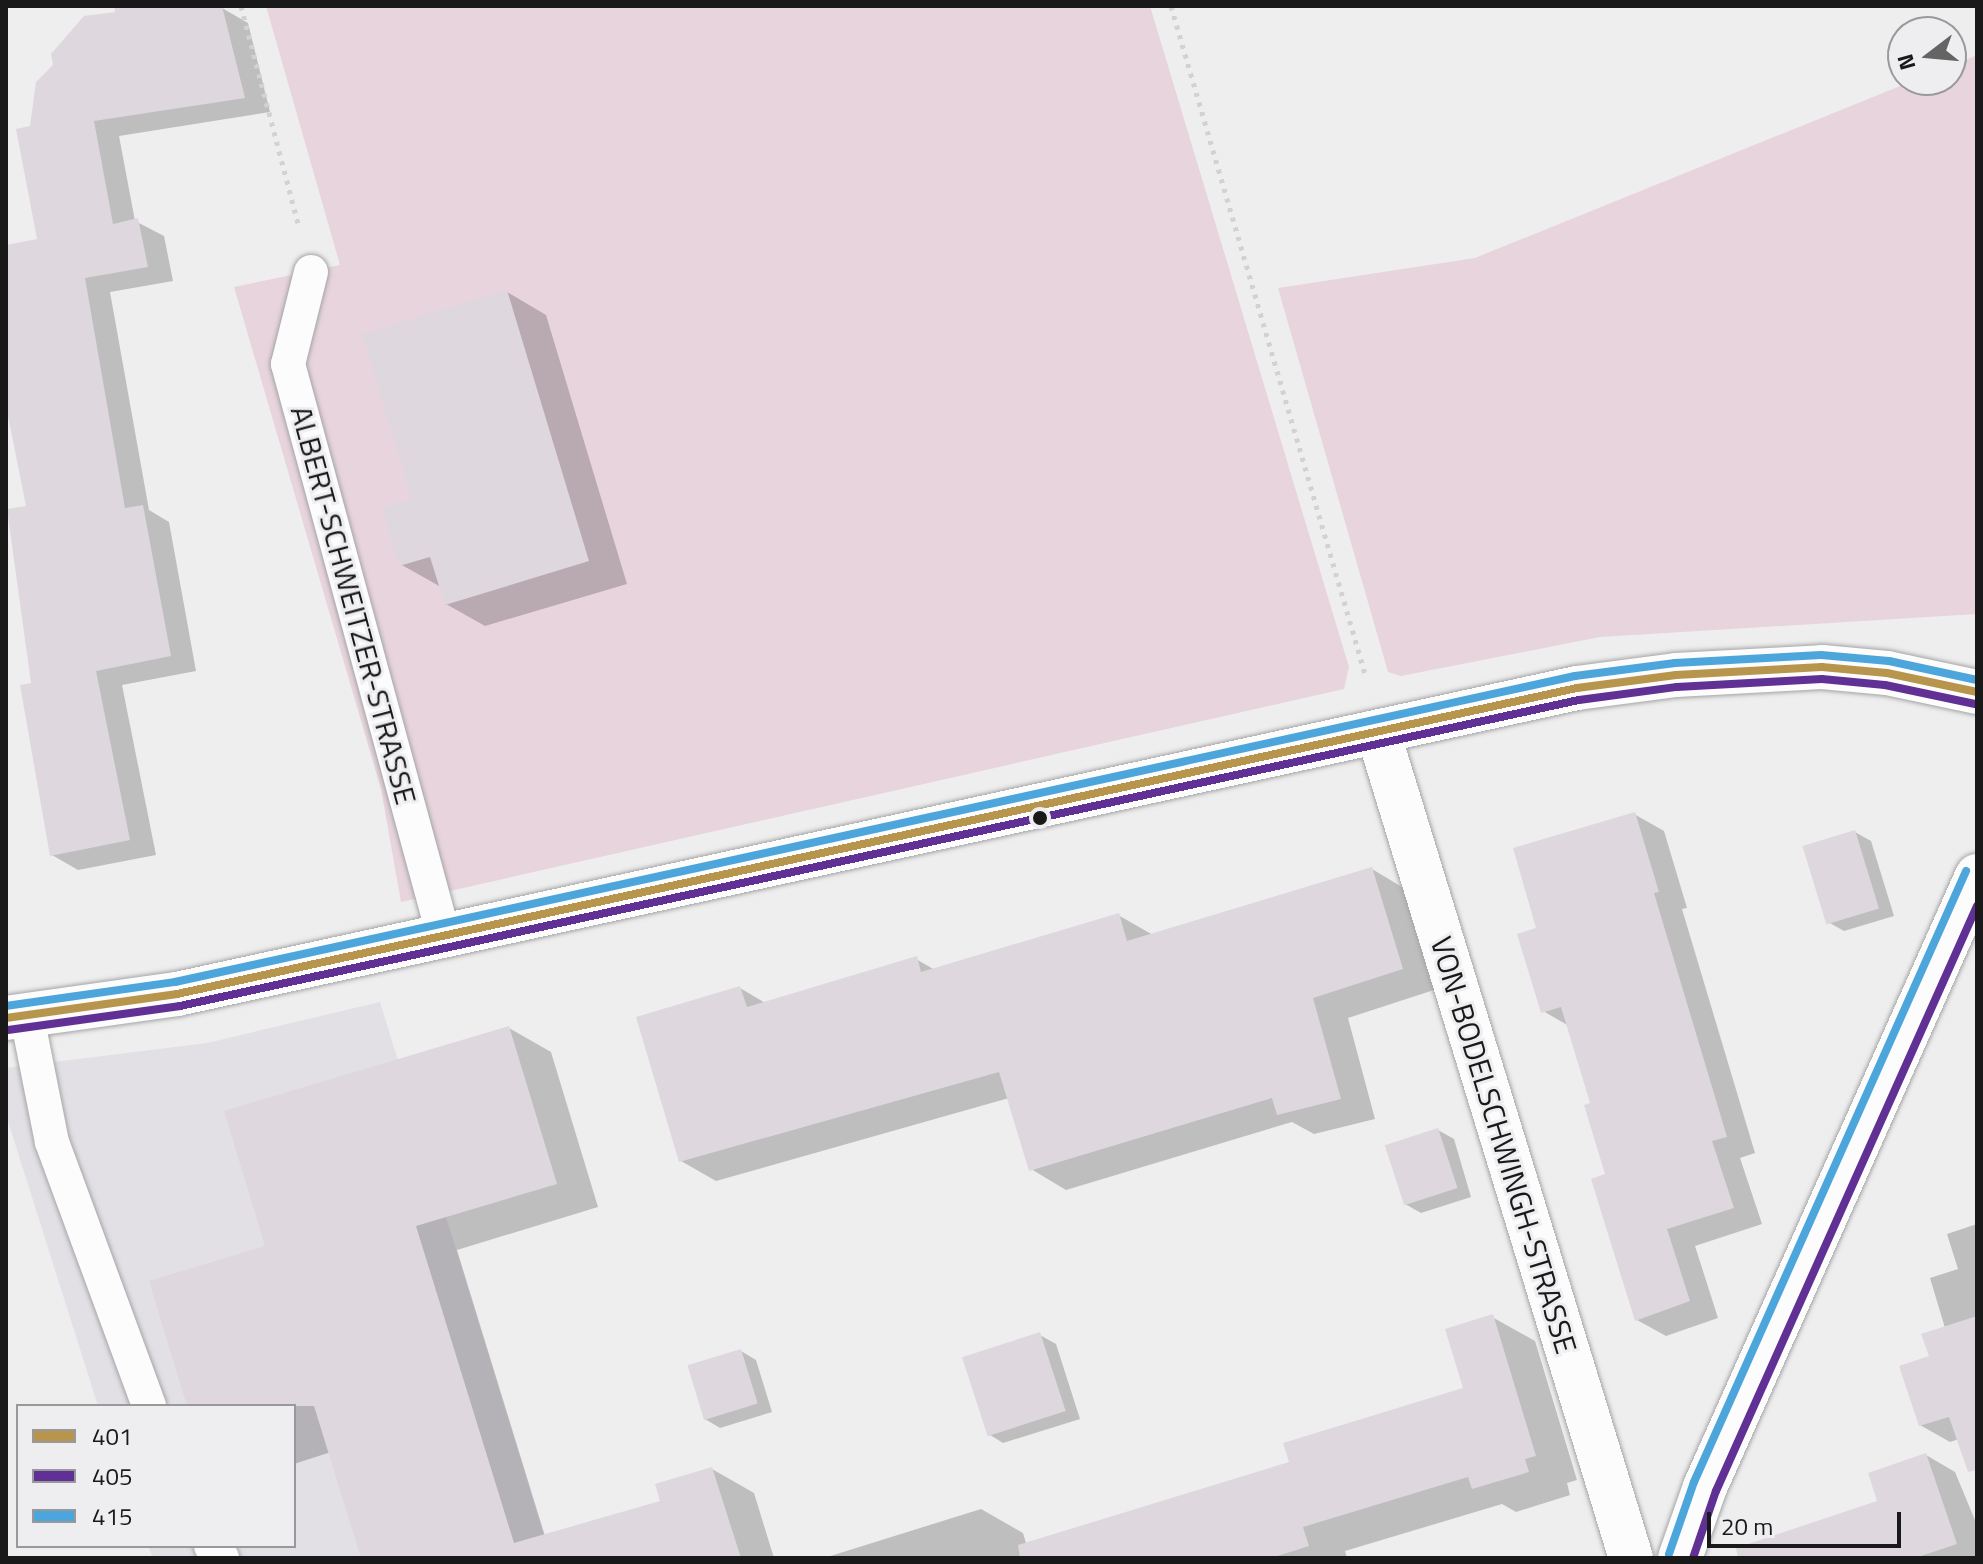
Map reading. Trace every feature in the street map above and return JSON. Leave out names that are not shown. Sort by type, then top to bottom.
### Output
[{"type":"street","points":[[17,1018],[177,994],[1577,688],[1676,675],[1822,667],[1887,673],[1977,692]]},
{"type":"street","name":"VON-BODELSCHWINGH-STRASSE","points":[[1378,732],[1631,1558]]},
{"type":"street","points":[[1680,1558],[1705,1487],[1977,876]]},
{"type":"lane","name":"ALBERT-SCHWEITZER-STRASSE","points":[[311,272],[288,364],[444,937]]},
{"type":"lane","points":[[17,1018],[52,1142],[148,1404]]},
{"type":"path","points":[[241,6],[311,272]]},
{"type":"path","points":[[1171,6],[1364,664],[1378,732]]},
{"type":"shaded area","points":[[266,6],[1150,6],[1349,667],[1344,689],[401,902],[381,789],[234,287],[340,265]]},
{"type":"shaded area","points":[[1977,55],[1977,614],[1600,637],[1401,676],[1388,672],[1278,288],[1475,258],[1887,91],[1887,96],[1967,96],[1967,59]]},
{"type":"shaded area","points":[[380,1002],[551,1558],[153,1558],[149,1548],[296,1548],[296,1404],[97,1404],[6,1115],[6,1068],[207,1043]]},
{"type":"building","points":[[114,6],[222,6],[245,98],[94,121],[113,224],[138,218],[148,267],[85,278],[125,508],[143,505],[171,656],[96,671],[130,840],[50,856],[20,685],[31,683],[7,509],[26,506],[6,406],[6,245],[37,239],[16,129],[30,126],[36,82],[53,65],[51,54],[84,16],[115,12]]},
{"type":"building","points":[[507,290],[589,561],[445,605],[430,557],[399,566],[382,508],[412,499],[362,334]]},
{"type":"building","points":[[1635,812],[1659,892],[1654,893],[1727,1137],[1712,1141],[1734,1208],[1667,1229],[1690,1301],[1635,1321],[1591,1179],[1605,1174],[1584,1105],[1590,1103],[1561,1007],[1541,1013],[1517,934],[1536,928],[1513,848]]},
{"type":"building","points":[[1855,830],[1879,908],[1826,924],[1802,846]]},
{"type":"building","points":[[1372,867],[1403,969],[1313,998],[1341,1099],[1277,1115],[1272,1098],[1029,1171],[999,1072],[679,1162],[636,1017],[740,986],[747,1007],[917,956],[921,972],[1119,913],[1127,941]]},
{"type":"building","points":[[509,1026],[557,1184],[416,1226],[514,1543],[660,1501],[655,1484],[712,1467],[741,1558],[361,1558],[314,1406],[186,1404],[149,1281],[265,1246],[224,1111]]},
{"type":"building","points":[[1438,1128],[1457,1188],[1404,1205],[1385,1145]]},
{"type":"building","points":[[1493,1314],[1536,1456],[1525,1459],[1529,1472],[1472,1489],[1468,1477],[1303,1527],[1309,1546],[1271,1558],[1020,1558],[1018,1545],[1289,1462],[1283,1443],[1463,1388],[1445,1329]]},
{"type":"building","points":[[1977,1316],[1977,1470],[1968,1472],[1949,1417],[1919,1426],[1899,1366],[1929,1356],[1921,1334]]},
{"type":"building","points":[[1040,1332],[1066,1411],[988,1436],[962,1357]]},
{"type":"building","points":[[741,1349],[758,1404],[704,1420],[687,1365]]},
{"type":"building","points":[[1926,1453],[1957,1544],[1915,1558],[1738,1558],[1736,1548],[1877,1501],[1868,1473]]},
{"type":"transit line","name":"415","points":[[6,1006],[175,982],[1575,676],[1675,663],[1821,655],[1889,661],[1977,680]]},
{"type":"transit line","name":"401","points":[[6,1018],[177,994],[1577,688],[1676,675],[1822,667],[1887,673],[1977,692]]},
{"type":"transit line","name":"405","points":[[8,1030],[180,1006],[1579,700],[1677,687],[1822,679],[1885,685],[1975,704]]},
{"type":"transit line","name":"415","points":[[1669,1554],[1694,1482],[1966,871]]},
{"type":"transit line","name":"405","points":[[1693,1558],[1716,1491],[1977,906]]}]
